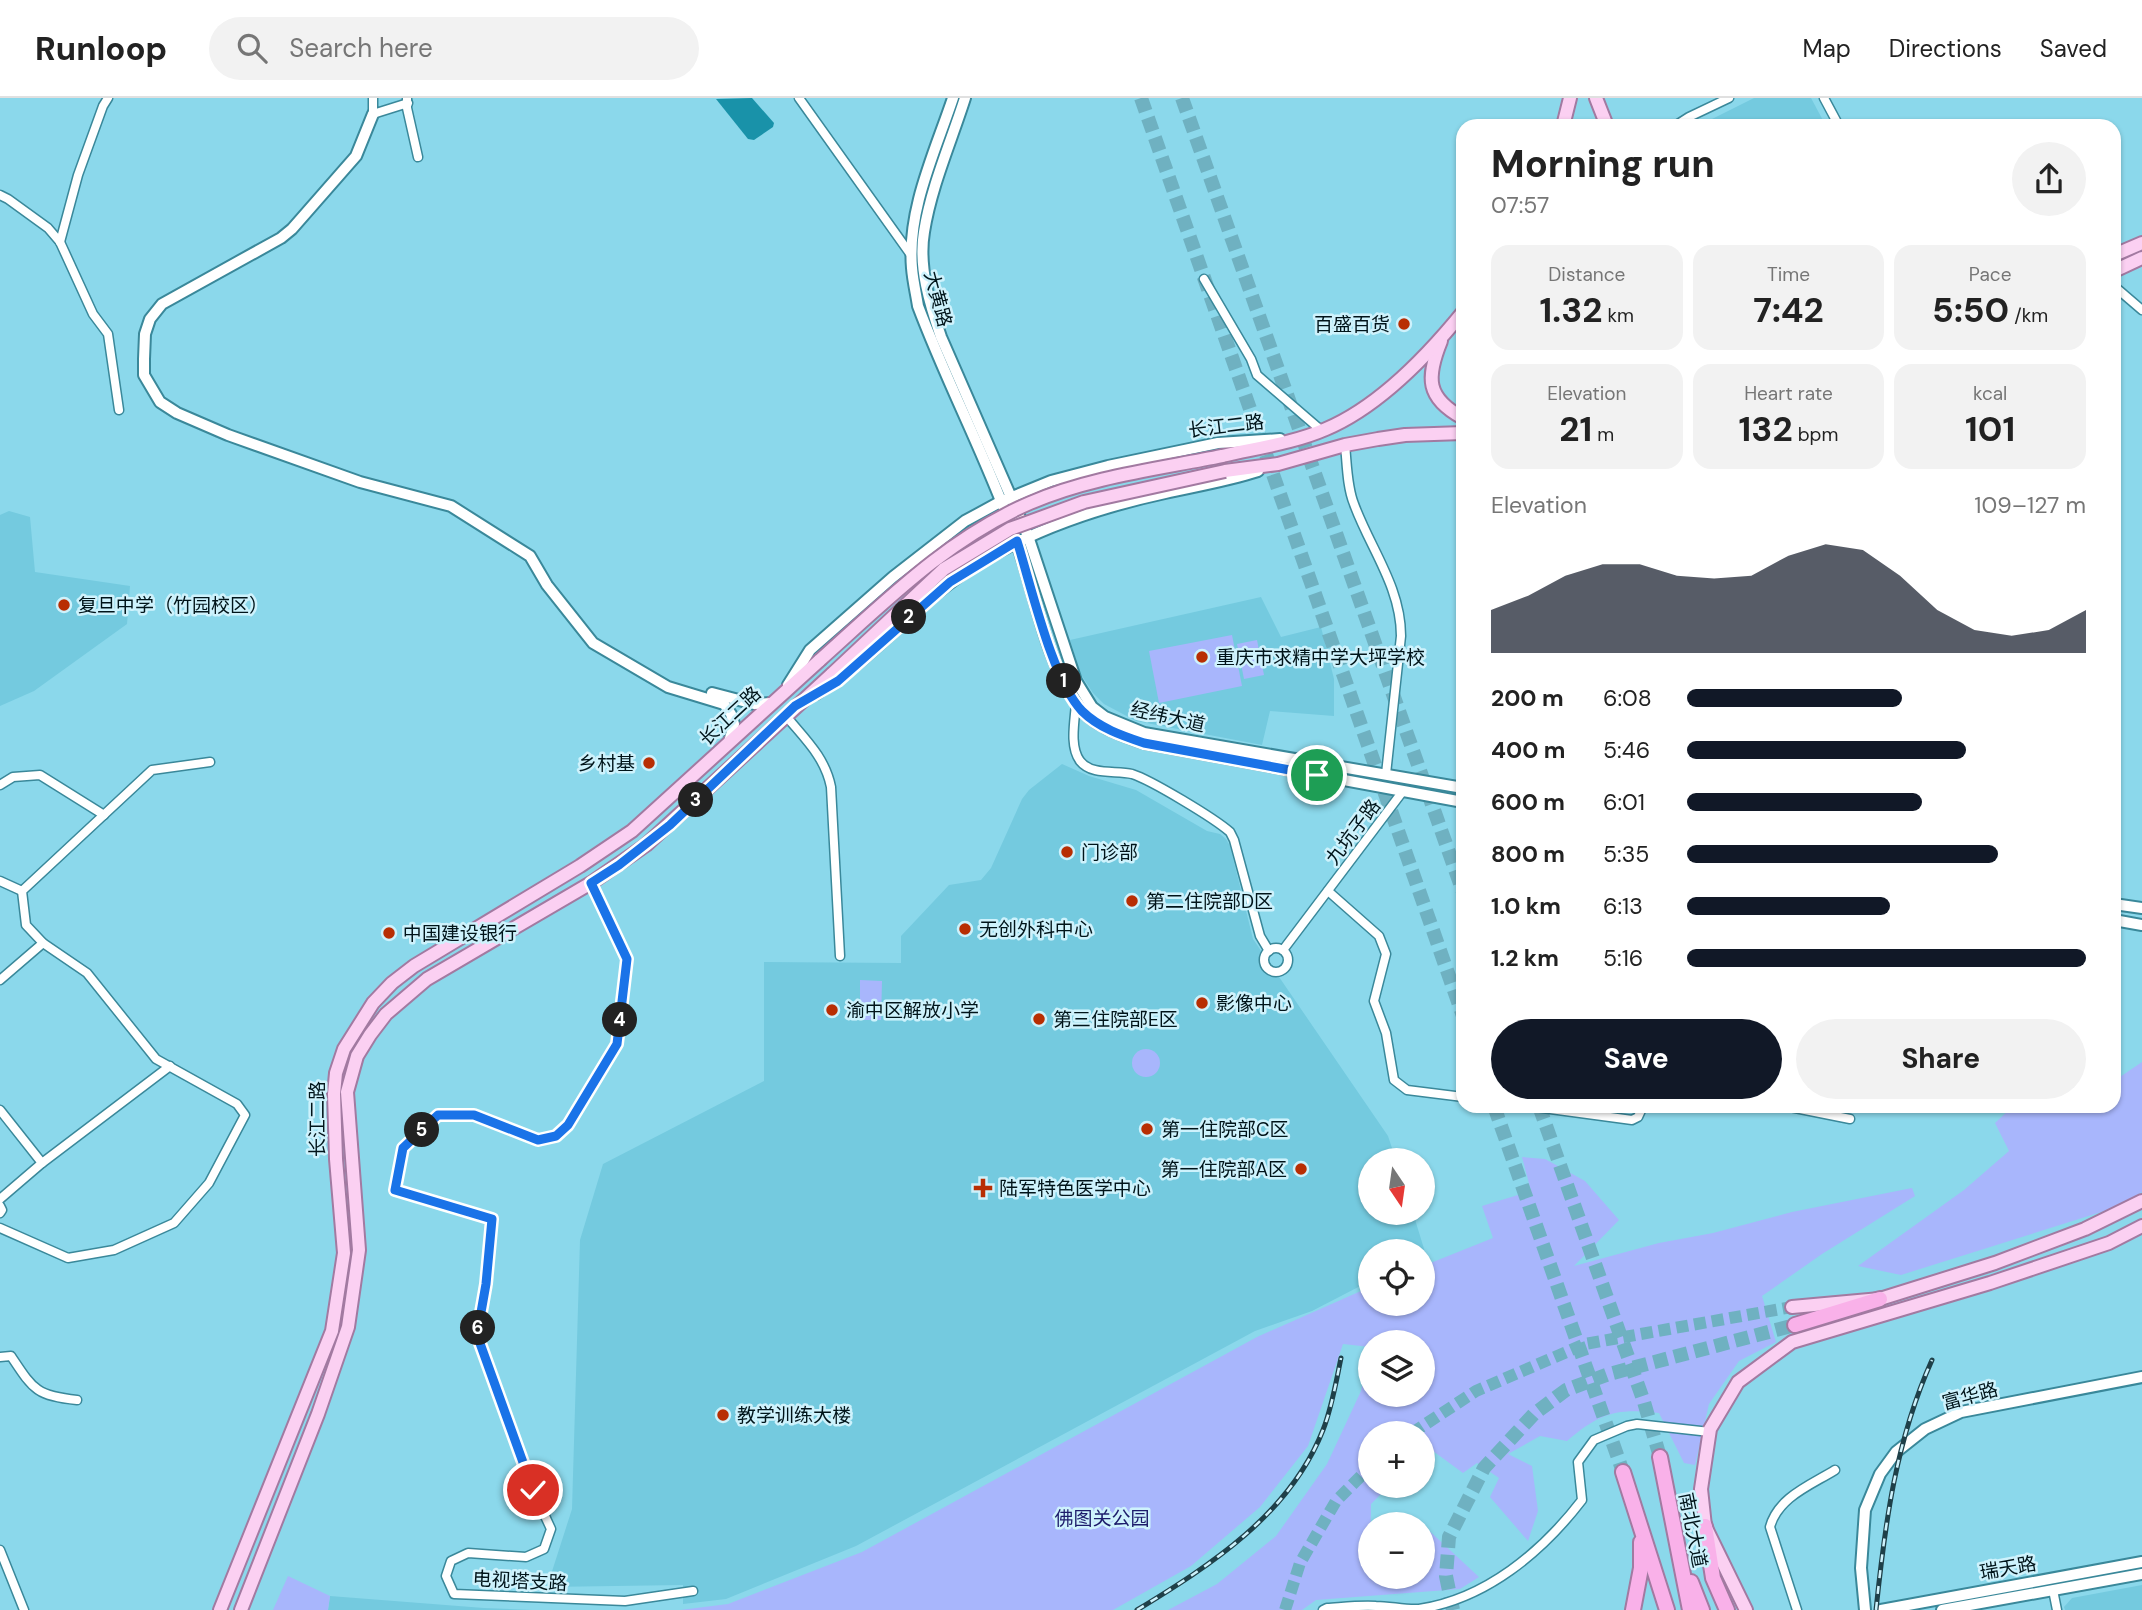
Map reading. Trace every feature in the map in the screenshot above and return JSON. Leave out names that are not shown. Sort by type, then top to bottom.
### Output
[{"type":"highway","points":[[1795,1325],[1880,1299]]},
{"type":"highway","name":"南北大道","points":[[1660,1457],[1690,1610]]},
{"type":"highway","points":[[1623,1472],[1667,1610]]},
{"type":"highway","points":[[1633,1610],[1642,1549],[1637,1512]]},
{"type":"highway","points":[[1705,1526],[1713,1577],[1727,1610]]},
{"type":"highway","points":[[1675,1538],[1702,1610]]},
{"type":"main road","points":[[1565,119],[1570,98]]},
{"type":"main road","points":[[1596,98],[1603,119]]},
{"type":"main road","points":[[2121,252],[2142,243]]},
{"type":"main road","points":[[2121,268],[2142,258]]},
{"type":"main road","name":"长江二路","points":[[220,1610],[332,1331],[344,1252],[336,1159],[336,1073],[344,1049],[357,1025],[392,983],[414,966],[605,850],[658,809],[932,561],[999,517],[1066,490],[1106,479],[1222,456],[1322,431],[1360,411],[1415,365],[1456,320]]},
{"type":"main road","name":"长江二路","points":[[1444,335],[1431,365],[1430,381],[1436,397],[1456,413]]},
{"type":"main road","name":"长江二路","points":[[241,1610],[318,1414],[348,1327],[359,1250],[347,1093],[358,1055],[386,1014],[420,984],[619,865],[670,825],[944,569],[1010,529],[1084,502],[1225,471],[1278,464],[1345,445],[1405,435],[1456,433]]},
{"type":"main road","points":[[1792,1307],[1880,1299],[1995,1263],[2085,1229],[2142,1201]]},
{"type":"main road","points":[[1746,1610],[1705,1526],[1701,1489],[1710,1432],[1738,1382],[1792,1342],[1990,1283],[2109,1243],[2142,1226]]},
{"type":"street","points":[[60,242],[78,175],[108,98]]},
{"type":"street","points":[[373,98],[373,114],[356,156],[292,229],[281,238],[162,304],[150,319],[145,334],[144,375],[160,402],[177,414],[360,482],[451,506],[530,556],[547,585],[593,643],[673,690],[724,705],[731,713],[734,724],[729,744]]},
{"type":"street","points":[[799,98],[918,256]]},
{"type":"street","name":"大黄路","points":[[918,256],[912,236],[918,204],[953,98]]},
{"type":"street","name":"大黄路","points":[[965,98],[928,214],[918,256],[912,268],[918,306],[1005,499]]},
{"type":"street","points":[[1686,119],[1729,98]]},
{"type":"street","points":[[1824,98],[1835,119]]},
{"type":"street","points":[[373,114],[408,100],[418,157]]},
{"type":"street","points":[[0,195],[48,228],[60,242],[93,314],[108,334],[119,410]]},
{"type":"street","points":[[1204,279],[1251,359],[1257,375],[1322,431]]},
{"type":"street","points":[[2121,292],[2142,310]]},
{"type":"street","name":"长江二路","points":[[777,699],[810,650],[910,563],[965,521],[1005,499],[1051,481],[1108,466],[1219,443],[1297,439]]},
{"type":"street","points":[[1345,445],[1353,502],[1396,598],[1401,618],[1386,774]]},
{"type":"street","name":"长江二路","points":[[791,711],[838,681],[950,582],[1017,541],[1104,509],[1164,493],[1227,481],[1278,464]]},
{"type":"street","name":"经纬大道","points":[[1005,499],[1028,536],[1076,681],[1092,707],[1105,717],[1144,733],[1456,787]]},
{"type":"street","name":"经纬大道","points":[[1005,499],[1058,671],[1083,712],[1122,735],[1144,743],[1456,801]]},
{"type":"street","points":[[965,521],[982,526],[990,535],[988,553],[981,562]]},
{"type":"street","points":[[648,676],[745,702],[777,699]]},
{"type":"street","points":[[1076,681],[1074,744],[1080,762],[1102,772],[1131,774],[1141,778],[1230,832],[1260,936],[1269,951]]},
{"type":"street","points":[[791,711],[827,769],[831,787],[840,956]]},
{"type":"street","points":[[22,891],[152,770],[210,762]]},
{"type":"street","points":[[0,785],[13,777],[40,775],[104,816]]},
{"type":"street","name":"九坑子路","points":[[1283,950],[1403,791]]},
{"type":"street","points":[[0,881],[22,891]]},
{"type":"street","name":"电视塔支路","points":[[591,883],[627,959],[617,1044],[568,1125],[556,1136],[538,1140],[474,1115],[438,1115],[403,1148],[395,1190],[492,1219],[486,1284],[477,1335],[533,1490],[551,1529],[544,1549],[526,1557],[468,1553],[451,1561],[446,1576],[454,1594],[625,1601],[693,1591]]},
{"type":"street","points":[[0,1228],[68,1258],[114,1250],[174,1223],[209,1183],[246,1115],[237,1104],[156,1059],[87,973],[43,943],[26,926],[22,891]]},
{"type":"street","name":"九坑子路","points":[[1328,891],[1379,936],[1384,945],[1385,962],[1374,1001],[1386,1033],[1394,1080],[1407,1090],[1456,1096]]},
{"type":"street","points":[[2121,905],[2142,908]]},
{"type":"street","points":[[2121,921],[2142,925]]},
{"type":"street","points":[[0,980],[43,943]]},
{"type":"street","points":[[1276,948],[1283,950],[1288,956],[1284,969],[1276,972],[1266,965],[1265,958],[1269,951],[1276,948]]},
{"type":"street","points":[[0,1199],[42,1163],[170,1066]]},
{"type":"street","points":[[0,1110],[42,1163]]},
{"type":"street","points":[[1580,1113],[1632,1120],[1640,1113]]},
{"type":"street","points":[[1820,1113],[1850,1119]]},
{"type":"street","points":[[0,1206],[0,1213]]},
{"type":"street","points":[[0,1357],[11,1356],[32,1387],[54,1398],[77,1400]]},
{"type":"street","name":"富华路","points":[[1865,1610],[1861,1568],[1865,1510],[1880,1475],[1896,1452],[1925,1429],[1961,1412],[2142,1377]]},
{"type":"street","points":[[1323,1610],[1375,1606],[1417,1609],[1470,1596],[1527,1560],[1574,1511],[1582,1500],[1577,1465],[1594,1440],[1637,1424],[1710,1432]]},
{"type":"street","points":[[1797,1610],[1770,1527],[1785,1500],[1835,1470]]},
{"type":"street","points":[[0,1550],[24,1610]]},
{"type":"street","name":"瑞天路","points":[[1881,1610],[2142,1562]]},
{"type":"street","name":"瑞天路","points":[[1942,1610],[2142,1574]]},
{"type":"street","points":[[2053,1590],[2057,1610]]},
{"type":"shaded area","points":[[752,98],[774,123],[773,127],[754,140],[748,139],[716,99]]},
{"type":"shaded area","points":[[1754,98],[1811,98],[1822,119],[1712,119]]},
{"type":"shaded area","name":"复旦中学（竹园校区）","points":[[9,511],[30,517],[35,572],[130,586],[127,624],[34,691],[0,706],[0,515]]},
{"type":"shaded area","name":"重庆市求精中学大坪学校","points":[[1261,597],[1281,637],[1321,627],[1334,679],[1334,716],[1270,711],[1262,745],[1136,721],[1104,704],[1080,673],[1070,640]]},
{"type":"shaded area","name":"陆军特色医学中心","points":[[1062,764],[1089,776],[1136,790],[1226,839],[1253,939],[1388,1136],[1392,1148],[1358,1148],[1358,1225],[1417,1225],[1421,1239],[1358,1239],[1358,1287],[1312,1311],[1255,1331],[856,1546],[726,1599],[683,1604],[683,1585],[547,1587],[572,1509],[580,1240],[603,1164],[764,1081],[764,962],[901,963],[901,936],[949,885],[981,880],[991,868],[1022,799],[1029,790]]},
{"type":"shaded area","points":[[2142,1585],[2142,1610],[2065,1610],[2064,1607],[2072,1598]]},
{"type":"shaded area","points":[[330,1596],[484,1608],[532,1610],[328,1610]]},
{"type":"green space","points":[[1232,635],[1242,686],[1159,703],[1149,651]]},
{"type":"green space","points":[[1257,640],[1264,675],[1244,679],[1237,644]]},
{"type":"green space","points":[[860,980],[882,981],[881,1020],[860,1020]]},
{"type":"green space","points":[[1146,1049],[1156,1053],[1160,1063],[1156,1073],[1146,1077],[1136,1073],[1132,1063],[1136,1053]]},
{"type":"green space","points":[[2142,1062],[2142,1192],[2117,1207],[1901,1275],[1858,1266],[1964,1190],[2009,1151],[1995,1123],[2006,1113],[2121,1113],[2121,1076]]},
{"type":"green space","name":"佛图关公园","points":[[1522,1157],[1545,1159],[1585,1181],[1619,1220],[1574,1266],[1792,1212],[1912,1188],[1915,1196],[1822,1254],[1762,1296],[1776,1342],[1739,1361],[1709,1404],[1695,1465],[1684,1463],[1659,1413],[1631,1411],[1599,1419],[1567,1441],[1540,1436],[1508,1454],[1532,1466],[1538,1511],[1528,1541],[1490,1497],[1499,1478],[1477,1463],[1463,1473],[1435,1452],[1435,1421],[1358,1421],[1358,1498],[1377,1498],[1371,1504],[1371,1512],[1358,1512],[1358,1589],[1435,1589],[1435,1536],[1479,1577],[1460,1589],[1316,1600],[1302,1610],[1168,1610],[1217,1584],[1276,1536],[1327,1464],[1358,1397],[1358,1407],[1435,1407],[1435,1330],[1358,1330],[1358,1346],[1343,1344],[1308,1446],[1260,1507],[1191,1566],[1113,1610],[680,1610],[728,1604],[862,1552],[1257,1337],[1358,1292],[1358,1316],[1435,1316],[1435,1261],[1493,1238],[1482,1206],[1531,1191]]},
{"type":"green space","points":[[288,1576],[330,1596],[328,1610],[273,1610]]},
{"type":"tunnel","points":[[1141,98],[1456,996]]},
{"type":"tunnel","points":[[1182,98],[1456,872]]},
{"type":"tunnel","points":[[1496,1113],[1623,1472]]},
{"type":"tunnel","points":[[1541,1113],[1644,1402],[1660,1457]]},
{"type":"tunnel","points":[[1430,1421],[1476,1391],[1585,1344],[1792,1307]]},
{"type":"tunnel","points":[[1453,1610],[1446,1576],[1449,1537],[1484,1468],[1534,1414],[1566,1390],[1609,1374],[1795,1325]]},
{"type":"tunnel","points":[[1285,1610],[1300,1563],[1336,1501],[1358,1479]]},
{"type":"railway","points":[[1137,1610],[1193,1575],[1245,1535],[1290,1487],[1309,1460],[1323,1430],[1341,1358]]},
{"type":"railway","points":[[1876,1610],[1883,1545],[1894,1482],[1909,1421],[1932,1360]]},
{"type":"place","name":"百盛百货","points":[[1404,324]]},
{"type":"place","name":"复旦中学（竹园校区）","points":[[64,605]]},
{"type":"place","name":"重庆市求精中学大坪学校","points":[[1202,657]]},
{"type":"place","name":"乡村基","points":[[649,763]]},
{"type":"place","name":"门诊部","points":[[1067,852]]},
{"type":"place","name":"第二住院部D区","points":[[1132,901]]},
{"type":"place","name":"无创外科中心","points":[[965,929]]},
{"type":"place","name":"中国建设银行","points":[[389,933]]},
{"type":"place","name":"影像中心","points":[[1202,1003]]},
{"type":"place","name":"渝中区解放小学","points":[[832,1010]]},
{"type":"place","name":"第三住院部E区","points":[[1039,1019]]},
{"type":"place","name":"第一住院部C区","points":[[1147,1129]]},
{"type":"place","name":"第一住院部A区","points":[[1301,1169]]},
{"type":"place","name":"陆军特色医学中心","points":[[983,1188]]},
{"type":"place","name":"教学训练大楼","points":[[723,1415]]},
{"type":"route","points":[[533,1490],[477,1335],[486,1284],[492,1219],[395,1190],[403,1148],[438,1115],[474,1115],[538,1140],[556,1136],[568,1125],[617,1044],[627,959],[591,883],[670,825],[795,706],[838,681],[950,582],[1017,541],[1058,671],[1083,712],[1122,735],[1144,743],[1317,775]]}]
